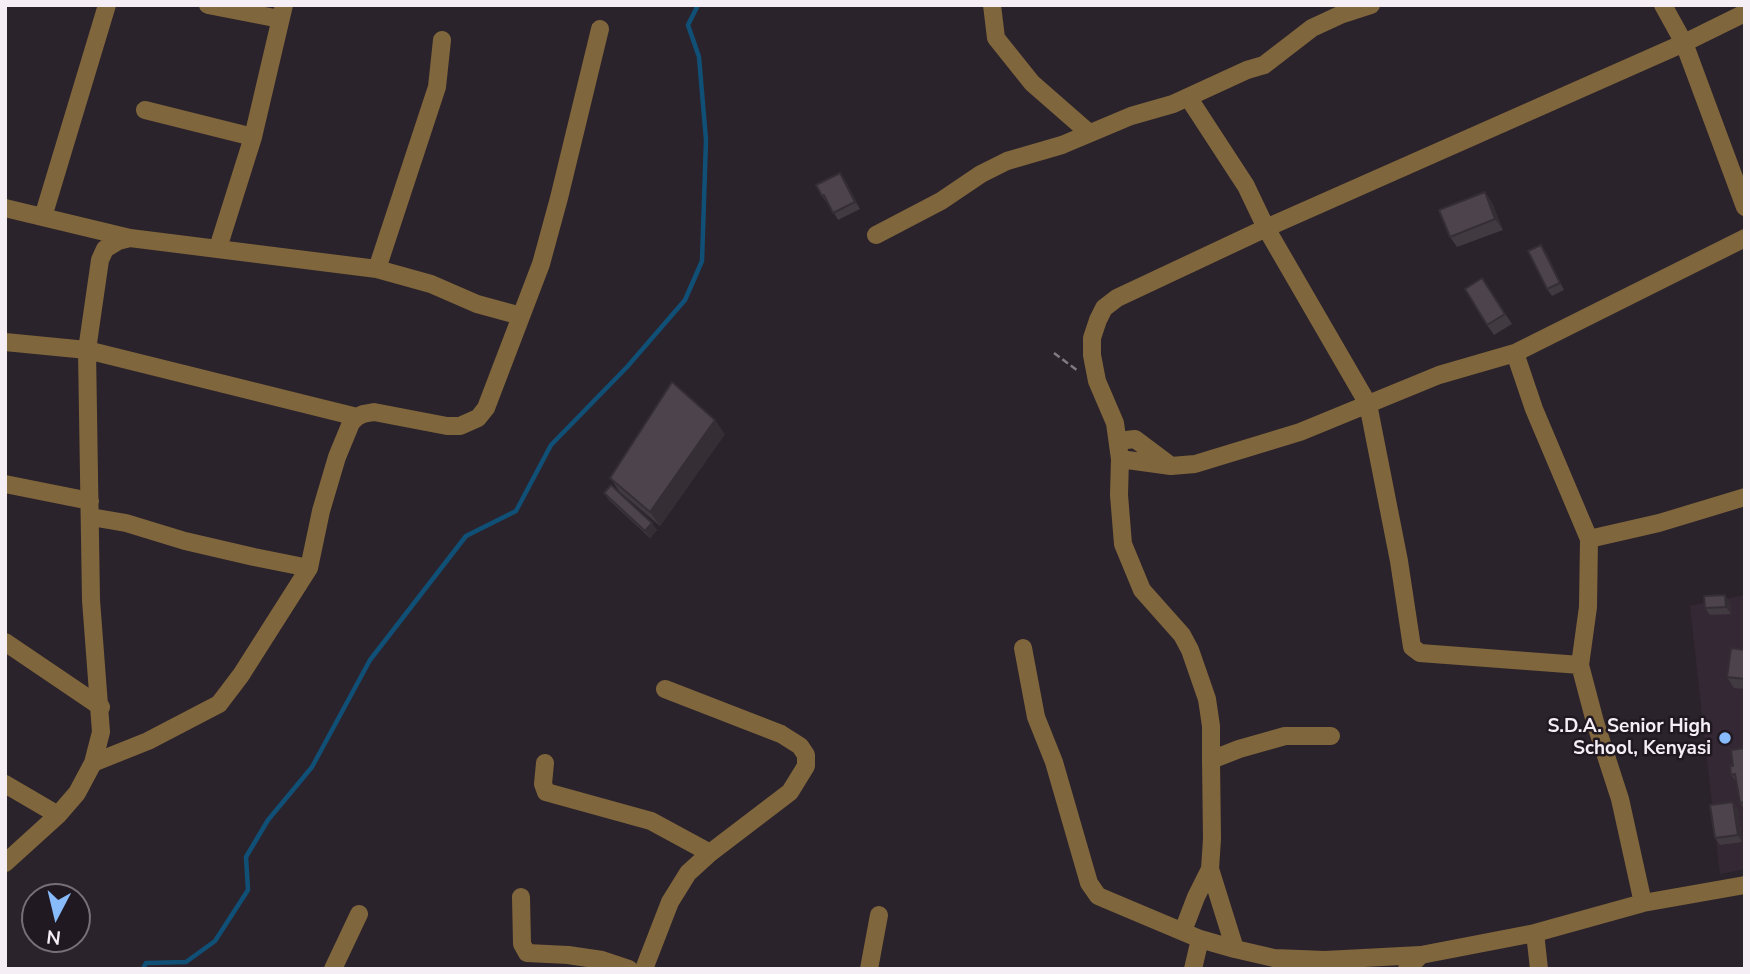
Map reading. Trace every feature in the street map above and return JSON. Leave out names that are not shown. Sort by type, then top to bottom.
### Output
[{"type":"street","points":[[43,217],[107,5]]},
{"type":"street","points":[[208,5],[282,12],[253,137],[218,248]]},
{"type":"street","points":[[992,5],[996,38],[1032,83],[1088,132]]},
{"type":"street","points":[[876,235],[941,201],[1007,160],[1062,145],[1088,132],[1188,97],[1264,65],[1312,28],[1371,5]]},
{"type":"street","points":[[1663,5],[1684,43],[1745,207]]},
{"type":"street","points":[[1235,949],[1210,869],[1211,726],[1208,699],[1182,635],[1142,590],[1123,544],[1119,450],[1115,423],[1097,381],[1092,355],[1092,338],[1104,308],[1117,298],[1266,228],[1684,43],[1745,13]]},
{"type":"street","points":[[93,763],[148,741],[219,704],[241,675],[309,568],[337,457],[351,424],[357,417],[374,412],[460,426],[470,422],[486,408],[541,264],[600,29]]},
{"type":"street","points":[[377,270],[437,87],[442,40]]},
{"type":"street","points":[[1188,97],[1246,186],[1266,228],[1368,404],[1399,561],[1412,647],[1420,653],[1580,665]]},
{"type":"street","points":[[145,110],[253,137]]},
{"type":"street","points":[[5,208],[130,238],[377,270],[431,284],[477,304],[521,316]]},
{"type":"street","points":[[5,863],[58,815],[77,793],[93,763],[102,732],[91,600],[87,350],[100,260],[105,249],[130,238]]},
{"type":"street","points":[[1119,450],[1171,466],[1195,464],[1300,432],[1439,375],[1515,353],[1745,238]]},
{"type":"street","points":[[5,342],[87,350],[357,417]]},
{"type":"street","points":[[1515,353],[1534,409],[1589,539],[1588,607],[1580,665],[1620,799],[1643,903]]},
{"type":"street","points":[[5,484],[185,541],[309,568]]},
{"type":"street","points":[[1589,539],[1659,523],[1745,497]]},
{"type":"street","points":[[5,642],[101,707]]},
{"type":"street","points":[[1023,648],[1036,717],[1054,762],[1089,883],[1098,896],[1191,935],[1235,949],[1274,957],[1346,964],[1421,955],[1535,933],[1643,903],[1745,885]]},
{"type":"street","points":[[644,969],[670,902],[688,873],[790,792],[806,766],[806,755],[800,746],[781,734],[664,689]]},
{"type":"street","points":[[1211,760],[1239,748],[1285,736],[1331,736]]},
{"type":"street","points":[[545,763],[543,784],[546,792],[651,821],[710,853]]},
{"type":"street","points":[[5,784],[58,815]]},
{"type":"street","points":[[1193,969],[1191,935],[1196,897],[1210,869]]},
{"type":"street","points":[[520,897],[522,944],[527,953],[602,960],[629,969]]},
{"type":"street","points":[[333,969],[359,914]]},
{"type":"street","points":[[869,969],[879,915]]},
{"type":"street","points":[[1535,933],[1539,969]]},
{"type":"street","points":[[1407,969],[1421,955]]},
{"type":"path","points":[[1054,353],[1062,361],[1097,381]]},
{"type":"shaded area","name":"S.D.A. Senior High School, Kenyasi","points":[[1745,595],[1745,869],[1720,874],[1690,606]]},
{"type":"building","points":[[840,173],[855,202],[833,213],[816,185]]},
{"type":"building","points":[[1485,192],[1495,219],[1450,237],[1439,210]]},
{"type":"building","points":[[1541,245],[1560,283],[1547,289],[1528,251]]},
{"type":"building","points":[[1482,278],[1505,314],[1487,325],[1465,289]]},
{"type":"building","points":[[672,382],[715,420],[650,512],[610,478]]},
{"type":"building","points":[[611,485],[652,523],[645,531],[604,493]]},
{"type":"building","points":[[1725,595],[1726,607],[1705,608],[1704,596]]},
{"type":"building","points":[[1731,648],[1745,650],[1745,679],[1727,677]]},
{"type":"building","points":[[1745,748],[1745,802],[1740,803],[1735,774],[1731,775],[1731,750]]},
{"type":"building","points":[[1733,802],[1738,835],[1715,838],[1710,805]]},
{"type":"waterway","points":[[143,969],[146,963],[186,962],[215,941],[248,890],[246,857],[268,820],[312,767],[370,660],[466,536],[516,511],[551,445],[627,367],[685,300],[702,261],[706,140],[699,57],[688,25],[698,5]]},
{"type":"place","name":"S.D.A. Senior High School, Kenyasi","points":[[1725,738]]}]
